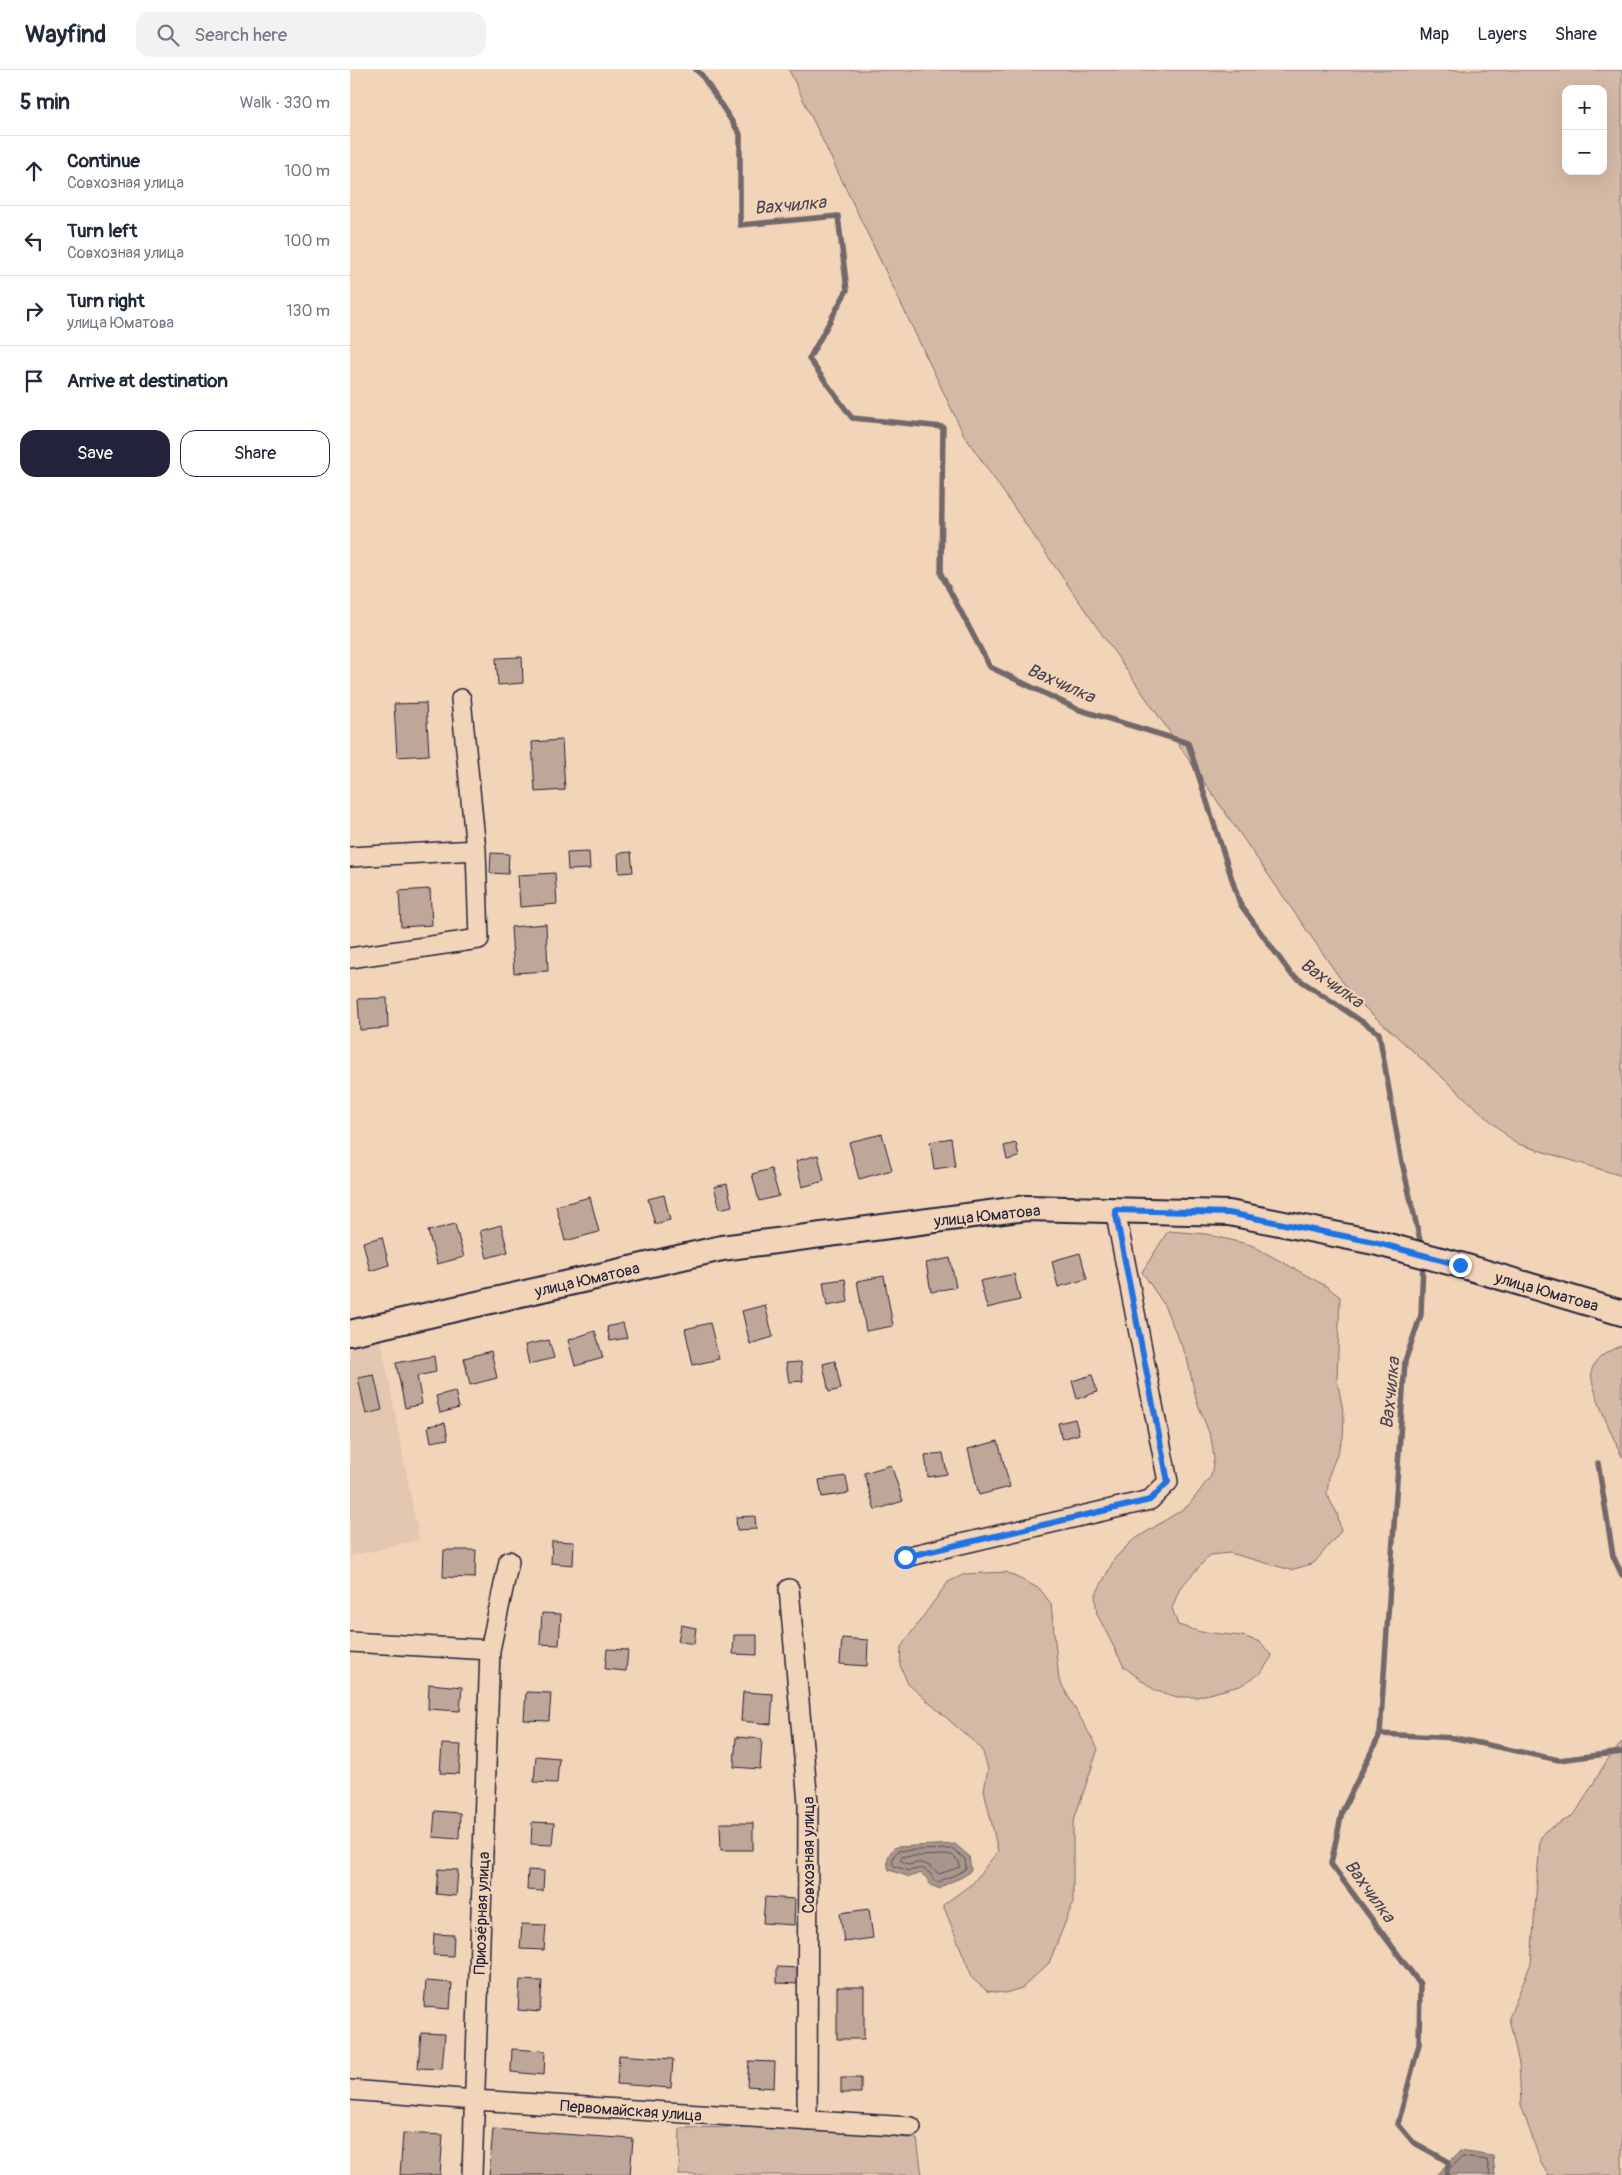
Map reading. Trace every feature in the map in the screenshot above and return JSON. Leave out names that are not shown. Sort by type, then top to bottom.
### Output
[{"type":"main road","name":"улица Юматова","points":[[350,1333],[722,1248],[1026,1208],[1229,1213],[1374,1242],[1460,1265],[1622,1313]]},
{"type":"street","points":[[350,958],[479,939],[476,850],[461,699]]},
{"type":"street","points":[[350,857],[476,850]]},
{"type":"street","points":[[905,1557],[1150,1500],[1168,1482],[1115,1210]]},
{"type":"street","name":"Приозёрная улица","points":[[472,2175],[490,1650],[509,1561]]},
{"type":"street","name":"Совхозная улица","points":[[789,1589],[808,1803],[807,2121]]},
{"type":"street","points":[[350,1642],[490,1650]]},
{"type":"street","name":"Первомайская улица","points":[[350,2090],[474,2100],[911,2127]]},
{"type":"shaded area","points":[[789,70],[1622,70],[1622,1176],[1515,1143],[1353,997],[964,435]]},
{"type":"shaded area","points":[[1168,1231],[1206,1234],[1251,1245],[1326,1286],[1340,1297],[1337,1379],[1344,1416],[1343,1438],[1329,1475],[1327,1495],[1337,1513],[1341,1531],[1314,1563],[1291,1570],[1230,1553],[1210,1555],[1180,1588],[1172,1608],[1178,1625],[1201,1632],[1242,1636],[1260,1642],[1272,1656],[1261,1673],[1240,1686],[1197,1697],[1178,1697],[1156,1691],[1124,1667],[1097,1614],[1095,1596],[1115,1558],[1132,1541],[1188,1506],[1211,1476],[1214,1458],[1211,1438],[1196,1399],[1187,1358],[1163,1303],[1142,1272]]},
{"type":"shaded area","points":[[381,1340],[419,1540],[350,1556],[350,1348]]},
{"type":"shaded area","points":[[1622,1345],[1622,1457],[1597,1399],[1592,1369],[1597,1360]]},
{"type":"shaded area","points":[[1006,1572],[1040,1589],[1051,1604],[1059,1680],[1098,1749],[1073,1823],[1073,1903],[1049,1963],[1022,1988],[1005,1993],[987,1991],[973,1979],[943,1905],[973,1883],[998,1851],[984,1790],[988,1769],[982,1749],[908,1684],[900,1665],[901,1647],[948,1582],[965,1574]]},
{"type":"shaded area","points":[[1622,1742],[1622,2175],[1548,2175],[1541,2163],[1521,2105],[1519,2064],[1509,2018],[1531,1963],[1540,1839],[1545,1831],[1571,1817],[1578,1809],[1606,1762]]},
{"type":"shaded area","points":[[796,2126],[917,2139],[922,2175],[679,2175],[680,2128]]},
{"type":"water","points":[[955,1844],[969,1856],[971,1870],[940,1889],[930,1885],[927,1878],[920,1873],[910,1877],[889,1870],[888,1857],[895,1847]]},
{"type":"water","points":[[1460,2151],[1493,2156],[1495,2175],[1436,2175]]},
{"type":"building","points":[[522,657],[523,683],[498,685],[496,658]]},
{"type":"building","points":[[426,703],[429,755],[397,757],[394,704]]},
{"type":"building","points":[[562,740],[565,790],[535,792],[532,742]]},
{"type":"building","points":[[589,852],[590,869],[568,870],[567,853]]},
{"type":"building","points":[[631,852],[633,872],[619,873],[618,853]]},
{"type":"building","points":[[491,853],[509,854],[508,874],[490,873]]},
{"type":"building","points":[[555,873],[557,904],[520,907],[518,875]]},
{"type":"building","points":[[430,889],[432,925],[401,927],[399,891]]},
{"type":"building","points":[[546,924],[548,971],[514,973],[511,927]]},
{"type":"building","points":[[387,998],[388,1028],[360,1030],[358,999]]},
{"type":"building","points":[[882,1134],[892,1170],[859,1179],[849,1142]]},
{"type":"building","points":[[951,1138],[955,1166],[934,1169],[930,1142]]},
{"type":"building","points":[[1016,1143],[1019,1157],[1007,1160],[1004,1146]]},
{"type":"building","points":[[818,1155],[824,1181],[802,1187],[796,1161]]},
{"type":"building","points":[[771,1169],[779,1196],[759,1201],[752,1174]]},
{"type":"building","points":[[727,1184],[732,1206],[720,1209],[714,1187]]},
{"type":"building","points":[[664,1195],[670,1220],[655,1224],[648,1199]]},
{"type":"building","points":[[590,1197],[599,1232],[565,1241],[556,1206]]},
{"type":"building","points":[[455,1224],[464,1257],[437,1264],[428,1231]]},
{"type":"building","points":[[501,1225],[508,1252],[487,1258],[480,1231]]},
{"type":"building","points":[[382,1237],[389,1265],[370,1271],[363,1242]]},
{"type":"building","points":[[1080,1253],[1087,1279],[1058,1287],[1052,1261]]},
{"type":"building","points":[[950,1258],[956,1287],[931,1292],[926,1263]]},
{"type":"building","points":[[1014,1274],[1020,1300],[987,1308],[980,1281]]},
{"type":"building","points":[[884,1276],[893,1326],[866,1331],[857,1281]]},
{"type":"building","points":[[845,1279],[848,1302],[827,1306],[823,1282]]},
{"type":"building","points":[[765,1305],[773,1337],[750,1344],[742,1311]]},
{"type":"building","points":[[623,1323],[627,1338],[610,1341],[607,1327]]},
{"type":"building","points":[[710,1323],[719,1359],[693,1365],[685,1329]]},
{"type":"building","points":[[595,1331],[603,1358],[575,1366],[568,1340]]},
{"type":"building","points":[[549,1340],[554,1358],[529,1364],[525,1345]]},
{"type":"building","points":[[491,1351],[497,1378],[470,1385],[464,1358]]},
{"type":"building","points":[[434,1356],[436,1372],[417,1376],[422,1404],[405,1408],[396,1363]]},
{"type":"building","points":[[835,1361],[841,1389],[829,1392],[823,1364]]},
{"type":"building","points":[[801,1362],[803,1381],[789,1382],[786,1363]]},
{"type":"building","points":[[374,1375],[382,1410],[366,1414],[358,1378]]},
{"type":"building","points":[[1092,1375],[1097,1392],[1077,1399],[1072,1381]]},
{"type":"building","points":[[455,1391],[459,1408],[440,1413],[436,1396]]},
{"type":"building","points":[[1075,1419],[1079,1434],[1062,1439],[1058,1423]]},
{"type":"building","points":[[445,1423],[448,1439],[431,1442],[428,1426]]},
{"type":"building","points":[[998,1441],[1010,1487],[979,1495],[968,1449]]},
{"type":"building","points":[[943,1453],[947,1474],[928,1477],[925,1455]]},
{"type":"building","points":[[891,1465],[903,1501],[875,1510],[864,1473]]},
{"type":"building","points":[[846,1476],[849,1493],[822,1497],[819,1480]]},
{"type":"building","points":[[755,1516],[756,1529],[737,1530],[736,1517]]},
{"type":"building","points":[[552,1541],[574,1542],[573,1565],[551,1563]]},
{"type":"building","points":[[444,1550],[476,1550],[475,1578],[443,1577]]},
{"type":"building","points":[[542,1613],[561,1614],[559,1645],[540,1644]]},
{"type":"building","points":[[681,1625],[696,1628],[694,1644],[678,1641]]},
{"type":"building","points":[[734,1635],[757,1635],[757,1655],[733,1654]]},
{"type":"building","points":[[842,1638],[868,1640],[867,1666],[840,1664]]},
{"type":"building","points":[[607,1649],[628,1650],[626,1671],[605,1669]]},
{"type":"building","points":[[429,1684],[462,1687],[460,1711],[428,1709]]},
{"type":"building","points":[[526,1692],[551,1693],[549,1721],[524,1720]]},
{"type":"building","points":[[743,1692],[773,1694],[771,1724],[741,1721]]},
{"type":"building","points":[[736,1737],[762,1739],[760,1769],[734,1767]]},
{"type":"building","points":[[442,1744],[461,1745],[459,1774],[440,1773]]},
{"type":"building","points":[[536,1756],[559,1758],[557,1783],[534,1782]]},
{"type":"building","points":[[435,1811],[460,1813],[459,1839],[433,1837]]},
{"type":"building","points":[[532,1822],[554,1823],[552,1845],[531,1844]]},
{"type":"building","points":[[720,1823],[753,1823],[753,1850],[721,1850]]},
{"type":"building","points":[[438,1869],[458,1870],[456,1896],[436,1894]]},
{"type":"building","points":[[528,1870],[544,1871],[543,1891],[527,1890]]},
{"type":"building","points":[[765,1897],[795,1899],[794,1925],[763,1923]]},
{"type":"building","points":[[869,1909],[873,1938],[844,1942],[840,1913]]},
{"type":"building","points":[[522,1924],[546,1925],[544,1950],[520,1949]]},
{"type":"building","points":[[434,1934],[454,1935],[453,1956],[433,1955]]},
{"type":"building","points":[[777,1967],[800,1968],[799,1984],[777,1983]]},
{"type":"building","points":[[520,1980],[542,1981],[540,2012],[518,2010]]},
{"type":"building","points":[[426,1981],[452,1983],[450,2009],[424,2007]]},
{"type":"building","points":[[837,1987],[864,1987],[864,2039],[837,2039]]},
{"type":"building","points":[[421,2033],[445,2034],[442,2069],[418,2068]]},
{"type":"building","points":[[512,2049],[545,2051],[544,2075],[511,2072]]},
{"type":"building","points":[[619,2055],[673,2059],[671,2088],[617,2084]]},
{"type":"building","points":[[749,2061],[775,2062],[774,2088],[747,2086]]},
{"type":"building","points":[[841,2078],[861,2078],[861,2093],[841,2093]]},
{"type":"building","points":[[493,2129],[633,2139],[630,2175],[489,2175]]},
{"type":"building","points":[[403,2133],[443,2135],[440,2175],[400,2175]]},
{"type":"waterway","name":"Вахчилка","points":[[696,70],[701,74],[740,134],[740,225],[838,216],[847,290],[809,359],[852,418],[943,427],[941,574],[990,667],[1077,709],[1188,743],[1240,904],[1291,974],[1379,1033],[1401,1158],[1422,1249]]},
{"type":"waterway","name":"Вахчилка","points":[[1423,1261],[1421,1315],[1405,1361],[1380,1734],[1342,1812],[1331,1864],[1420,1984],[1419,2044],[1398,2124],[1413,2142],[1449,2162],[1446,2175]]},
{"type":"waterway","points":[[1598,1463],[1613,1556],[1622,1575]]},
{"type":"waterway","points":[[1380,1734],[1455,1738],[1559,1760],[1622,1752]]},
{"type":"route","points":[[905,1557],[1150,1500],[1168,1482],[1115,1210],[1229,1213],[1374,1242],[1460,1265]]}]
